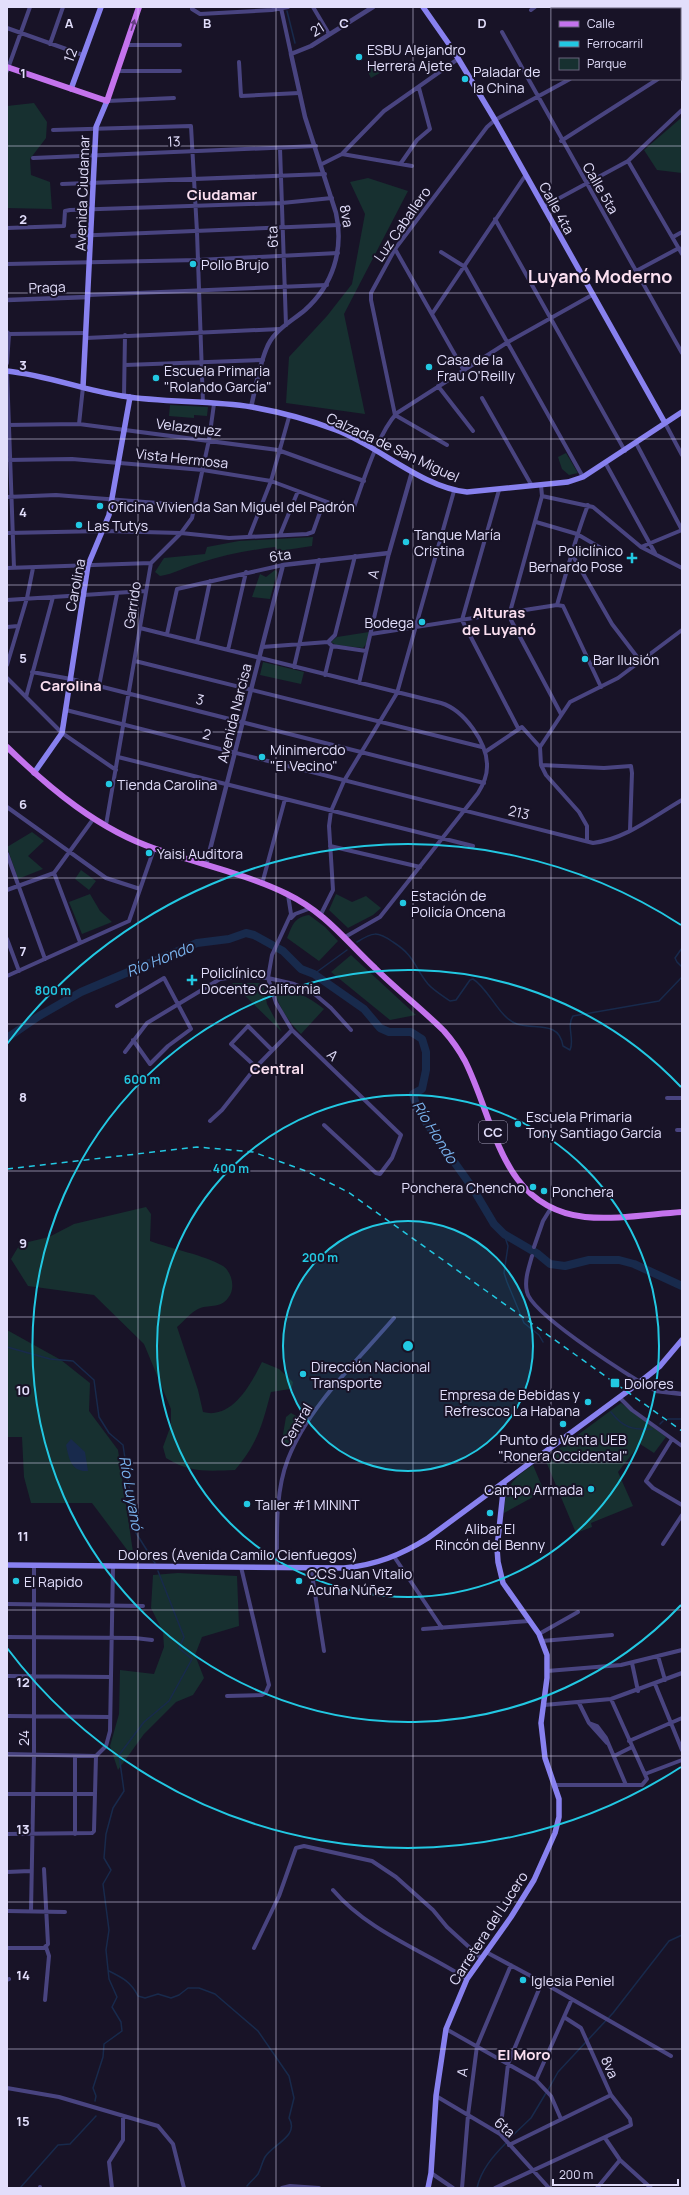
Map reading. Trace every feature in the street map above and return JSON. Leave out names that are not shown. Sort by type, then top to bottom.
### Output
[{"type":"main road","name":"12","points":[[71,89],[102,7]]},
{"type":"main road","name":"Avenida Ciudamar","points":[[83,387],[91,263],[96,127],[118,71],[139,7]]},
{"type":"main road","name":"Calle 4ta","points":[[423,7],[458,59],[495,120],[525,176],[665,423]]},
{"type":"main road","points":[[8,68],[107,101]]},
{"type":"main road","name":"Calzada de San Miguel","points":[[7,371],[29,373],[83,387],[127,396],[251,407],[338,431],[412,472],[454,491],[467,492],[568,482],[584,477],[606,464],[682,412]]},
{"type":"main road","name":"Carolina","points":[[34,773],[62,733],[88,565],[104,531],[113,499],[125,430],[127,396]]},
{"type":"main road","name":"CC","points":[[7,747],[34,773],[106,826],[154,849],[262,884],[288,895],[321,914],[358,952],[444,1031],[465,1061],[509,1169],[526,1189],[551,1208],[568,1214],[586,1217],[682,1212]]},
{"type":"main road","name":"Dolores (Avenida Camilo Cienfuegos)","points":[[7,1565],[311,1568],[365,1566],[395,1558],[428,1538],[640,1382],[660,1366],[682,1340]]},
{"type":"main road","name":"Carretera del Lucero","points":[[428,2188],[431,2173],[436,2096],[446,2029],[467,1979],[511,1917],[534,1880],[555,1833],[559,1817],[559,1799],[543,1745],[541,1723],[547,1671],[547,1655],[539,1634],[506,1588],[498,1562],[496,1548],[504,1483]]},
{"type":"street","points":[[8,68],[30,7]]},
{"type":"street","points":[[50,44],[63,7]]},
{"type":"street","points":[[192,8],[200,14],[288,7]]},
{"type":"street","points":[[312,7],[329,34]]},
{"type":"street","name":"21","points":[[291,54],[311,46],[373,7]]},
{"type":"street","name":"8va","points":[[251,407],[268,345],[280,329],[305,309],[327,285],[338,253],[339,225],[322,164],[305,117],[281,8]]},
{"type":"street","points":[[7,28],[83,55]]},
{"type":"street","name":"Calle 5ta","points":[[502,32],[585,183],[682,353]]},
{"type":"street","points":[[127,45],[180,45]]},
{"type":"street","points":[[322,164],[342,154],[384,111],[419,88],[458,59]]},
{"type":"street","points":[[239,62],[241,96],[300,93]]},
{"type":"street","points":[[118,71],[180,71]]},
{"type":"street","points":[[495,120],[538,98],[568,80]]},
{"type":"street","points":[[562,141],[656,80]]},
{"type":"street","points":[[401,163],[417,140],[430,129],[419,88]]},
{"type":"street","points":[[107,101],[174,98]]},
{"type":"street","points":[[543,207],[628,161],[682,110]]},
{"type":"street","name":"Luz Caballero","points":[[395,416],[371,300],[371,293],[394,249],[495,120]]},
{"type":"street","points":[[53,130],[96,127],[191,126],[196,205],[203,403]]},
{"type":"street","name":"13","points":[[33,158],[316,146]]},
{"type":"street","name":"6ta","points":[[280,148],[286,325]]},
{"type":"street","points":[[342,154],[412,166]]},
{"type":"street","points":[[628,161],[682,254]]},
{"type":"street","points":[[62,184],[325,174]]},
{"type":"street","points":[[432,314],[525,176]]},
{"type":"street","points":[[7,228],[64,226],[65,211],[282,203],[332,198]]},
{"type":"street","points":[[495,220],[625,451]]},
{"type":"street","points":[[72,236],[283,229],[339,225]]},
{"type":"street","points":[[673,237],[682,232]]},
{"type":"street","points":[[636,271],[679,248]]},
{"type":"street","points":[[394,249],[464,370]]},
{"type":"street","points":[[442,252],[465,267],[584,477]]},
{"type":"street","points":[[7,264],[198,260],[338,253]]},
{"type":"street","points":[[88,296],[327,285]]},
{"type":"street","points":[[364,481],[376,452],[395,416],[438,386],[508,342],[592,295]]},
{"type":"street","name":"Praga","points":[[7,300],[88,296]]},
{"type":"street","points":[[7,363],[8,333],[125,336],[280,329]]},
{"type":"street","points":[[125,336],[127,396]]},
{"type":"street","points":[[125,365],[202,364],[263,360]]},
{"type":"street","points":[[7,371],[9,460],[13,497],[14,568]]},
{"type":"street","points":[[438,386],[473,431]]},
{"type":"street","points":[[79,424],[83,387]]},
{"type":"street","points":[[482,398],[532,486]]},
{"type":"street","name":"Garrido","points":[[106,826],[151,563],[181,533],[192,518],[196,506],[209,440],[214,404]]},
{"type":"street","points":[[395,416],[447,446]]},
{"type":"street","points":[[249,537],[271,480],[278,450],[289,417]]},
{"type":"street","points":[[665,423],[682,455]]},
{"type":"street","name":"Velazquez","points":[[8,425],[79,424],[278,450],[364,481]]},
{"type":"street","points":[[636,443],[682,530],[641,547]]},
{"type":"street","name":"Vista Hermosa","points":[[9,460],[72,459],[202,470],[271,480],[350,510],[354,508],[364,481]]},
{"type":"street","points":[[606,464],[655,554]]},
{"type":"street","name":"A","points":[[359,683],[390,553],[412,472]]},
{"type":"street","points":[[541,485],[542,496],[536,522],[510,612],[511,620],[561,714]]},
{"type":"street","points":[[499,490],[462,620],[520,728],[540,747]]},
{"type":"street","points":[[280,535],[298,491]]},
{"type":"street","points":[[321,914],[333,890],[329,826],[331,811],[344,781],[397,693],[454,491]]},
{"type":"street","points":[[7,497],[56,495],[196,506]]},
{"type":"street","points":[[542,496],[588,505],[602,512],[641,547],[681,566]]},
{"type":"street","points":[[7,533],[104,531],[181,533],[230,538],[307,534],[313,532],[324,501]]},
{"type":"street","points":[[557,605],[573,556],[577,534],[588,505]]},
{"type":"street","points":[[536,522],[577,534],[611,554]]},
{"type":"street","name":"6ta","points":[[167,634],[177,589],[246,572],[283,565],[390,553]]},
{"type":"street","points":[[262,647],[299,646],[328,642],[335,635],[354,556]]},
{"type":"street","points":[[573,556],[612,624],[641,662]]},
{"type":"street","points":[[294,667],[319,560]]},
{"type":"street","points":[[7,568],[151,563]]},
{"type":"street","name":"Avenida Narcisa","points":[[206,865],[236,753],[283,565]]},
{"type":"street","points":[[7,665],[27,598],[33,568]]},
{"type":"street","points":[[228,650],[246,572]]},
{"type":"street","points":[[197,642],[210,581]]},
{"type":"street","points":[[7,600],[145,591]]},
{"type":"street","points":[[99,686],[117,594]]},
{"type":"street","points":[[26,697],[53,597]]},
{"type":"street","points":[[371,634],[557,605],[563,606],[600,687]]},
{"type":"street","points":[[7,627],[18,626]]},
{"type":"street","points":[[140,628],[441,703],[454,709],[470,725],[485,752],[487,767],[484,783],[464,811],[380,917],[346,939]]},
{"type":"street","points":[[587,841],[587,826],[579,812],[546,775],[541,765],[540,747],[570,702],[618,678],[682,630]]},
{"type":"street","points":[[328,642],[332,646],[366,651]]},
{"type":"street","points":[[325,675],[332,646]]},
{"type":"street","points":[[135,661],[482,747]]},
{"type":"street","name":"3","points":[[32,672],[71,678],[484,783]]},
{"type":"street","points":[[7,678],[62,733],[116,770]]},
{"type":"street","name":"2","points":[[66,710],[344,781]]},
{"type":"street","points":[[485,752],[520,728]]},
{"type":"street","points":[[118,757],[473,846]]},
{"type":"street","points":[[541,765],[604,768],[631,766],[630,830]]},
{"type":"street","name":"213","points":[[344,781],[464,811],[518,822],[593,843],[608,841],[682,800]]},
{"type":"street","points":[[262,884],[285,799]]},
{"type":"street","points":[[7,807],[106,878],[140,889]]},
{"type":"street","points":[[7,890],[54,873],[94,818]]},
{"type":"street","points":[[330,846],[420,867]]},
{"type":"street","points":[[7,976],[129,921],[154,849]]},
{"type":"street","points":[[7,854],[45,959]]},
{"type":"street","points":[[54,873],[80,942]]},
{"type":"street","points":[[268,978],[274,951],[291,914],[288,895]]},
{"type":"street","points":[[289,920],[295,914],[311,908]]},
{"type":"street","points":[[7,939],[19,971]]},
{"type":"street","points":[[117,1006],[162,978],[165,980],[179,1004],[191,1029],[168,1046],[150,1064],[133,1040]]},
{"type":"street","points":[[125,1052],[146,1023],[220,979],[268,978],[294,984],[310,991],[331,1008],[351,1030]]},
{"type":"street","name":"A","points":[[268,978],[276,1003],[292,1030],[401,1135],[392,1158],[380,1174],[376,1173],[324,1125]]},
{"type":"street","points":[[256,1067],[231,1044],[235,1039],[248,1026],[272,1050]]},
{"type":"street","points":[[210,1121],[222,1110],[256,1067],[292,1030]]},
{"type":"street","points":[[667,1098],[682,1098]]},
{"type":"street","points":[[534,1247],[543,1222],[551,1208]]},
{"type":"street","points":[[532,1256],[526,1281],[527,1292],[531,1301],[540,1311],[640,1382],[657,1391],[682,1394]]},
{"type":"street","name":"Central","points":[[277,1567],[280,1488],[288,1459],[309,1420],[394,1318]]},
{"type":"street","points":[[619,1397],[632,1410],[682,1446]]},
{"type":"street","points":[[672,1439],[646,1481],[653,1488],[682,1505]]},
{"type":"street","points":[[663,1544],[682,1515]]},
{"type":"street","points":[[395,1558],[442,1628]]},
{"type":"street","name":"24","points":[[31,1911],[30,1871],[34,1754],[34,1566]]},
{"type":"street","points":[[7,1754],[96,1756],[102,1752],[106,1746],[110,1717],[113,1566]]},
{"type":"street","points":[[227,1696],[262,1695],[266,1692],[268,1685],[241,1567]]},
{"type":"street","points":[[311,1568],[324,1651]]},
{"type":"street","points":[[7,1604],[143,1606]]},
{"type":"street","points":[[539,1634],[578,1612]]},
{"type":"street","points":[[423,1629],[529,1621]]},
{"type":"street","points":[[542,1641],[612,1635]]},
{"type":"street","points":[[7,1637],[152,1640]]},
{"type":"street","points":[[547,1671],[632,1663],[682,1650]]},
{"type":"street","points":[[658,1656],[665,1680]]},
{"type":"street","points":[[632,1663],[638,1691]]},
{"type":"street","points":[[544,1705],[611,1700],[682,1673]]},
{"type":"street","points":[[7,1676],[111,1677]]},
{"type":"street","points":[[655,1684],[682,1750]]},
{"type":"street","points":[[556,1785],[642,1785],[647,1779],[611,1700]]},
{"type":"street","points":[[579,1703],[589,1723],[610,1746],[626,1785]]},
{"type":"street","points":[[7,1716],[110,1717]]},
{"type":"street","points":[[629,1741],[682,1718]]},
{"type":"street","points":[[614,1756],[632,1748]]},
{"type":"street","points":[[75,1756],[75,1834]]},
{"type":"street","points":[[7,1834],[90,1834],[94,1831],[96,1756]]},
{"type":"street","points":[[645,1774],[682,1760]]},
{"type":"street","points":[[7,1794],[94,1794]]},
{"type":"street","points":[[254,1948],[279,1896],[292,1856],[296,1848],[304,1846],[372,1861],[396,1877],[412,1891],[481,1958]]},
{"type":"street","points":[[44,1869],[48,1944],[45,1948]]},
{"type":"street","points":[[7,1872],[30,1871]]},
{"type":"street","points":[[333,1890],[346,1905],[385,1932],[467,1979]]},
{"type":"street","points":[[7,1911],[65,1912]]},
{"type":"street","points":[[7,1948],[45,1948]]},
{"type":"street","points":[[45,1948],[49,1956],[46,2000]]},
{"type":"street","points":[[486,1952],[542,1982],[671,2056]]},
{"type":"street","name":"A","points":[[462,2188],[468,2115],[477,2046],[511,1965]]},
{"type":"street","points":[[500,2134],[508,2064],[542,1982]]},
{"type":"street","points":[[536,2080],[572,1999]]},
{"type":"street","name":"8va","points":[[564,2017],[581,2028],[611,2095],[631,2122],[628,2128],[605,2138]]},
{"type":"street","points":[[446,2029],[536,2080],[551,2096],[561,2119]]},
{"type":"street","points":[[7,2088],[59,2097],[158,2126],[166,2132],[173,2144],[178,2156],[184,2188]]},
{"type":"street","points":[[509,2145],[611,2095]]},
{"type":"street","name":"6ta","points":[[436,2096],[500,2134],[549,2188]]},
{"type":"street","points":[[112,2188],[109,2162],[123,2140],[123,2116]]},
{"type":"street","points":[[494,2188],[605,2138],[620,2160],[651,2188]]},
{"type":"street","points":[[597,2188],[620,2160]]},
{"type":"street","points":[[431,2173],[453,2188]]},
{"type":"street","points":[[282,2188],[290,2186],[319,2188]]},
{"type":"green space","points":[[380,61],[385,70],[371,78],[366,68]]},
{"type":"green space","points":[[34,103],[47,122],[46,138],[30,159],[31,175],[50,182],[52,209],[7,208],[7,106]]},
{"type":"green space","points":[[681,118],[682,173],[657,170],[644,150]]},
{"type":"green space","points":[[368,178],[408,191],[344,314],[365,414],[286,403],[289,357],[327,316],[352,284],[365,214],[350,182]]},
{"type":"green space","points":[[170,405],[208,407],[207,416],[194,415],[194,418],[169,416]]},
{"type":"green space","points":[[566,453],[578,473],[569,475],[562,469],[558,457]]},
{"type":"green space","points":[[313,537],[312,546],[279,551],[275,547],[256,550],[208,560],[165,575],[160,576],[155,572],[164,558],[205,554],[207,547],[239,541]]},
{"type":"green space","points":[[275,570],[277,572],[270,599],[252,597],[260,574],[266,577]]},
{"type":"green space","points":[[369,632],[367,643],[363,648],[336,645],[331,642],[337,637]]},
{"type":"green space","points":[[263,662],[304,672],[301,684],[260,675]]},
{"type":"green space","points":[[32,832],[44,841],[28,856],[43,869],[18,879],[7,847]]},
{"type":"green space","points":[[81,870],[96,881],[89,890],[75,879]]},
{"type":"green space","points":[[90,894],[100,911],[112,922],[82,934],[69,902]]},
{"type":"green space","points":[[336,894],[352,902],[366,896],[381,908],[373,915],[348,928],[329,910]]},
{"type":"green space","points":[[309,915],[325,927],[338,941],[319,961],[287,938],[294,923],[300,918]]},
{"type":"green space","points":[[351,955],[416,1015],[390,1020],[331,972]]},
{"type":"green space","points":[[232,983],[263,983],[267,1004],[282,1032]]},
{"type":"green space","points":[[273,986],[300,994],[312,1000],[324,1009],[301,1034],[283,1012]]},
{"type":"green space","points":[[146,1207],[151,1214],[150,1241],[215,1262],[223,1266],[231,1276],[232,1290],[225,1301],[218,1305],[198,1309],[189,1315],[177,1327],[198,1390],[203,1412],[213,1413],[223,1411],[232,1405],[246,1390],[262,1362],[279,1369],[293,1382],[290,1389],[271,1392],[265,1414],[254,1442],[235,1470],[208,1471],[191,1469],[166,1458],[163,1447],[171,1425],[171,1409],[144,1344],[94,1295],[28,1286],[11,1259],[20,1244],[49,1237],[74,1224]]},
{"type":"green space","points":[[7,1330],[61,1360],[90,1383],[89,1411],[118,1450],[134,1559],[92,1503],[31,1503],[24,1477],[22,1437],[7,1437]]},
{"type":"green space","name":"Campo Armada","points":[[621,1403],[666,1437],[654,1453],[640,1444],[618,1472],[633,1506],[591,1523],[592,1527],[576,1533],[545,1459]]},
{"type":"green space","points":[[291,1413],[298,1417],[300,1426],[286,1447],[282,1440],[286,1417]]},
{"type":"green space","points":[[533,1465],[544,1491],[504,1513],[506,1496],[511,1484]]},
{"type":"green space","points":[[178,1573],[237,1576],[239,1626],[202,1637],[195,1655],[204,1678],[193,1695],[176,1702],[144,1734],[118,1770],[110,1746],[119,1714],[120,1670],[154,1674],[164,1647],[163,1632],[151,1608],[153,1575]]},
{"type":"water","points":[[71,1439],[85,1452],[88,1471],[82,1471],[74,1467],[72,1464],[66,1445]]},
{"type":"waterway","points":[[287,11],[295,43]]},
{"type":"waterway","name":"Río Hondo","points":[[7,1038],[39,1016],[81,992],[197,943],[229,939],[246,933],[254,935],[283,951],[301,969],[314,974],[364,1009],[380,1028],[389,1032],[411,1032],[422,1039],[426,1052],[426,1070],[422,1089],[413,1094],[417,1108],[472,1187],[494,1224],[504,1234],[538,1254],[550,1264],[565,1266],[589,1260],[619,1260],[634,1264],[682,1286]]},
{"type":"waterway","points":[[357,942],[367,936],[375,934],[388,938],[410,956],[430,986],[450,1001],[456,1000],[470,980],[473,979],[511,1021],[524,1026],[551,1029],[557,1032],[561,1038],[563,1046],[570,1050],[572,1042],[570,1024],[573,1016],[659,1001],[682,977]]},
{"type":"waterway","points":[[682,948],[675,958],[682,967]]},
{"type":"waterway","points":[[314,974],[347,950]]},
{"type":"waterway","points":[[504,1234],[508,1246],[504,1273],[507,1282],[524,1323],[539,1335],[543,1342]]},
{"type":"waterway","name":"Río Luyanó","points":[[7,1347],[50,1359],[73,1361],[94,1380],[99,1417],[109,1433],[123,1445],[136,1533],[155,1563]]},
{"type":"waterway","points":[[611,1412],[624,1425],[639,1429],[652,1429]]},
{"type":"waterway","points":[[668,1419],[682,1419]]},
{"type":"waterway","points":[[660,1424],[663,1421]]},
{"type":"waterway","points":[[95,2101],[96,2096],[93,2088],[103,2057],[104,2044],[122,2031],[121,2022],[112,2007],[117,1997],[109,1979],[106,1950],[109,1930],[103,1884],[111,1870],[104,1858],[106,1834],[113,1808],[124,1791],[119,1755],[144,1722],[169,1701],[192,1659],[179,1648],[184,1637],[158,1571]]},
{"type":"waterway","points":[[548,2090],[558,2072],[613,2013],[669,1941],[682,1935]]},
{"type":"waterway","points":[[109,1971],[126,1981],[138,1996],[145,1998],[158,1994],[171,1998],[179,1995],[188,1988],[199,1988],[215,1994],[258,2031],[289,2076],[294,2098],[289,2118],[291,2130],[284,2140],[268,2153],[258,2174],[247,2186]]},
{"type":"waterway","points":[[510,2138],[531,2118],[546,2093]]},
{"type":"waterway","points":[[20,2188],[58,2145],[70,2144],[96,2116]]},
{"type":"waterway","points":[[477,2188],[481,2175],[488,2164],[506,2143]]},
{"type":"railway","points":[[7,1169],[197,1147],[253,1152],[306,1171],[348,1192],[682,1431]]},
{"type":"place","name":"ESBU Alejandro Herrera Ajete","points":[[359,57]]},
{"type":"place","name":"Paladar de la China","points":[[465,79]]},
{"type":"place","name":"Pollo Brujo","points":[[193,264]]},
{"type":"place","name":"Casa de la Frau O'Reilly","points":[[429,367]]},
{"type":"place","name":"Escuela Primaria \"Rolando García\"","points":[[156,378]]},
{"type":"place","name":"Oficina Vivienda San Miguel del Padrón","points":[[100,506]]},
{"type":"place","name":"Las Tutys","points":[[79,525]]},
{"type":"place","name":"Tanque María Cristina","points":[[406,542]]},
{"type":"place","name":"Policlínico Bernardo Pose","points":[[632,558]]},
{"type":"place","name":"Bodega","points":[[422,622]]},
{"type":"place","name":"Bar Ilusión","points":[[585,659]]},
{"type":"place","name":"Minimercdo \"El Vecino\"","points":[[262,757]]},
{"type":"place","name":"Tienda Carolina","points":[[109,784]]},
{"type":"place","name":"Yaisi Auditora","points":[[149,853]]},
{"type":"place","name":"Estación de Policía Oncena","points":[[403,903]]},
{"type":"place","name":"Policlínico Docente California","points":[[192,980]]},
{"type":"place","name":"Escuela Primaria Tony Santiago García","points":[[518,1124]]},
{"type":"place","name":"Ponchera Chencho","points":[[533,1187]]},
{"type":"place","name":"Ponchera","points":[[544,1191]]},
{"type":"place","name":"Dirección Nacional Transporte","points":[[303,1374]]},
{"type":"place","name":"Dolores","points":[[615,1383]]},
{"type":"place","name":"Empresa de Bebidas y Refrescos La Habana","points":[[588,1402]]},
{"type":"place","name":"Punto de Venta UEB \"Ronera Occidental\"","points":[[563,1424]]},
{"type":"place","name":"Campo Armada","points":[[591,1489]]},
{"type":"place","name":"Taller #1 MININT","points":[[247,1504]]},
{"type":"place","name":"Alibar El Rincón del Benny","points":[[490,1513]]},
{"type":"place","name":"El Rapido","points":[[16,1581]]},
{"type":"place","name":"CCS Juan Vitalio Acuña Núñez","points":[[299,1581]]},
{"type":"place","name":"Iglesia Peniel","points":[[523,1980]]},
{"type":"district","name":"Ciudamar","points":[[222,194]]},
{"type":"district","name":"Luyanó Moderno","points":[[600,276]]},
{"type":"district","name":"Alturas de Luyanó","points":[[499,620]]},
{"type":"district","name":"Carolina","points":[[71,685]]},
{"type":"district","name":"Central","points":[[277,1068]]},
{"type":"district","name":"El Moro","points":[[524,2054]]}]
